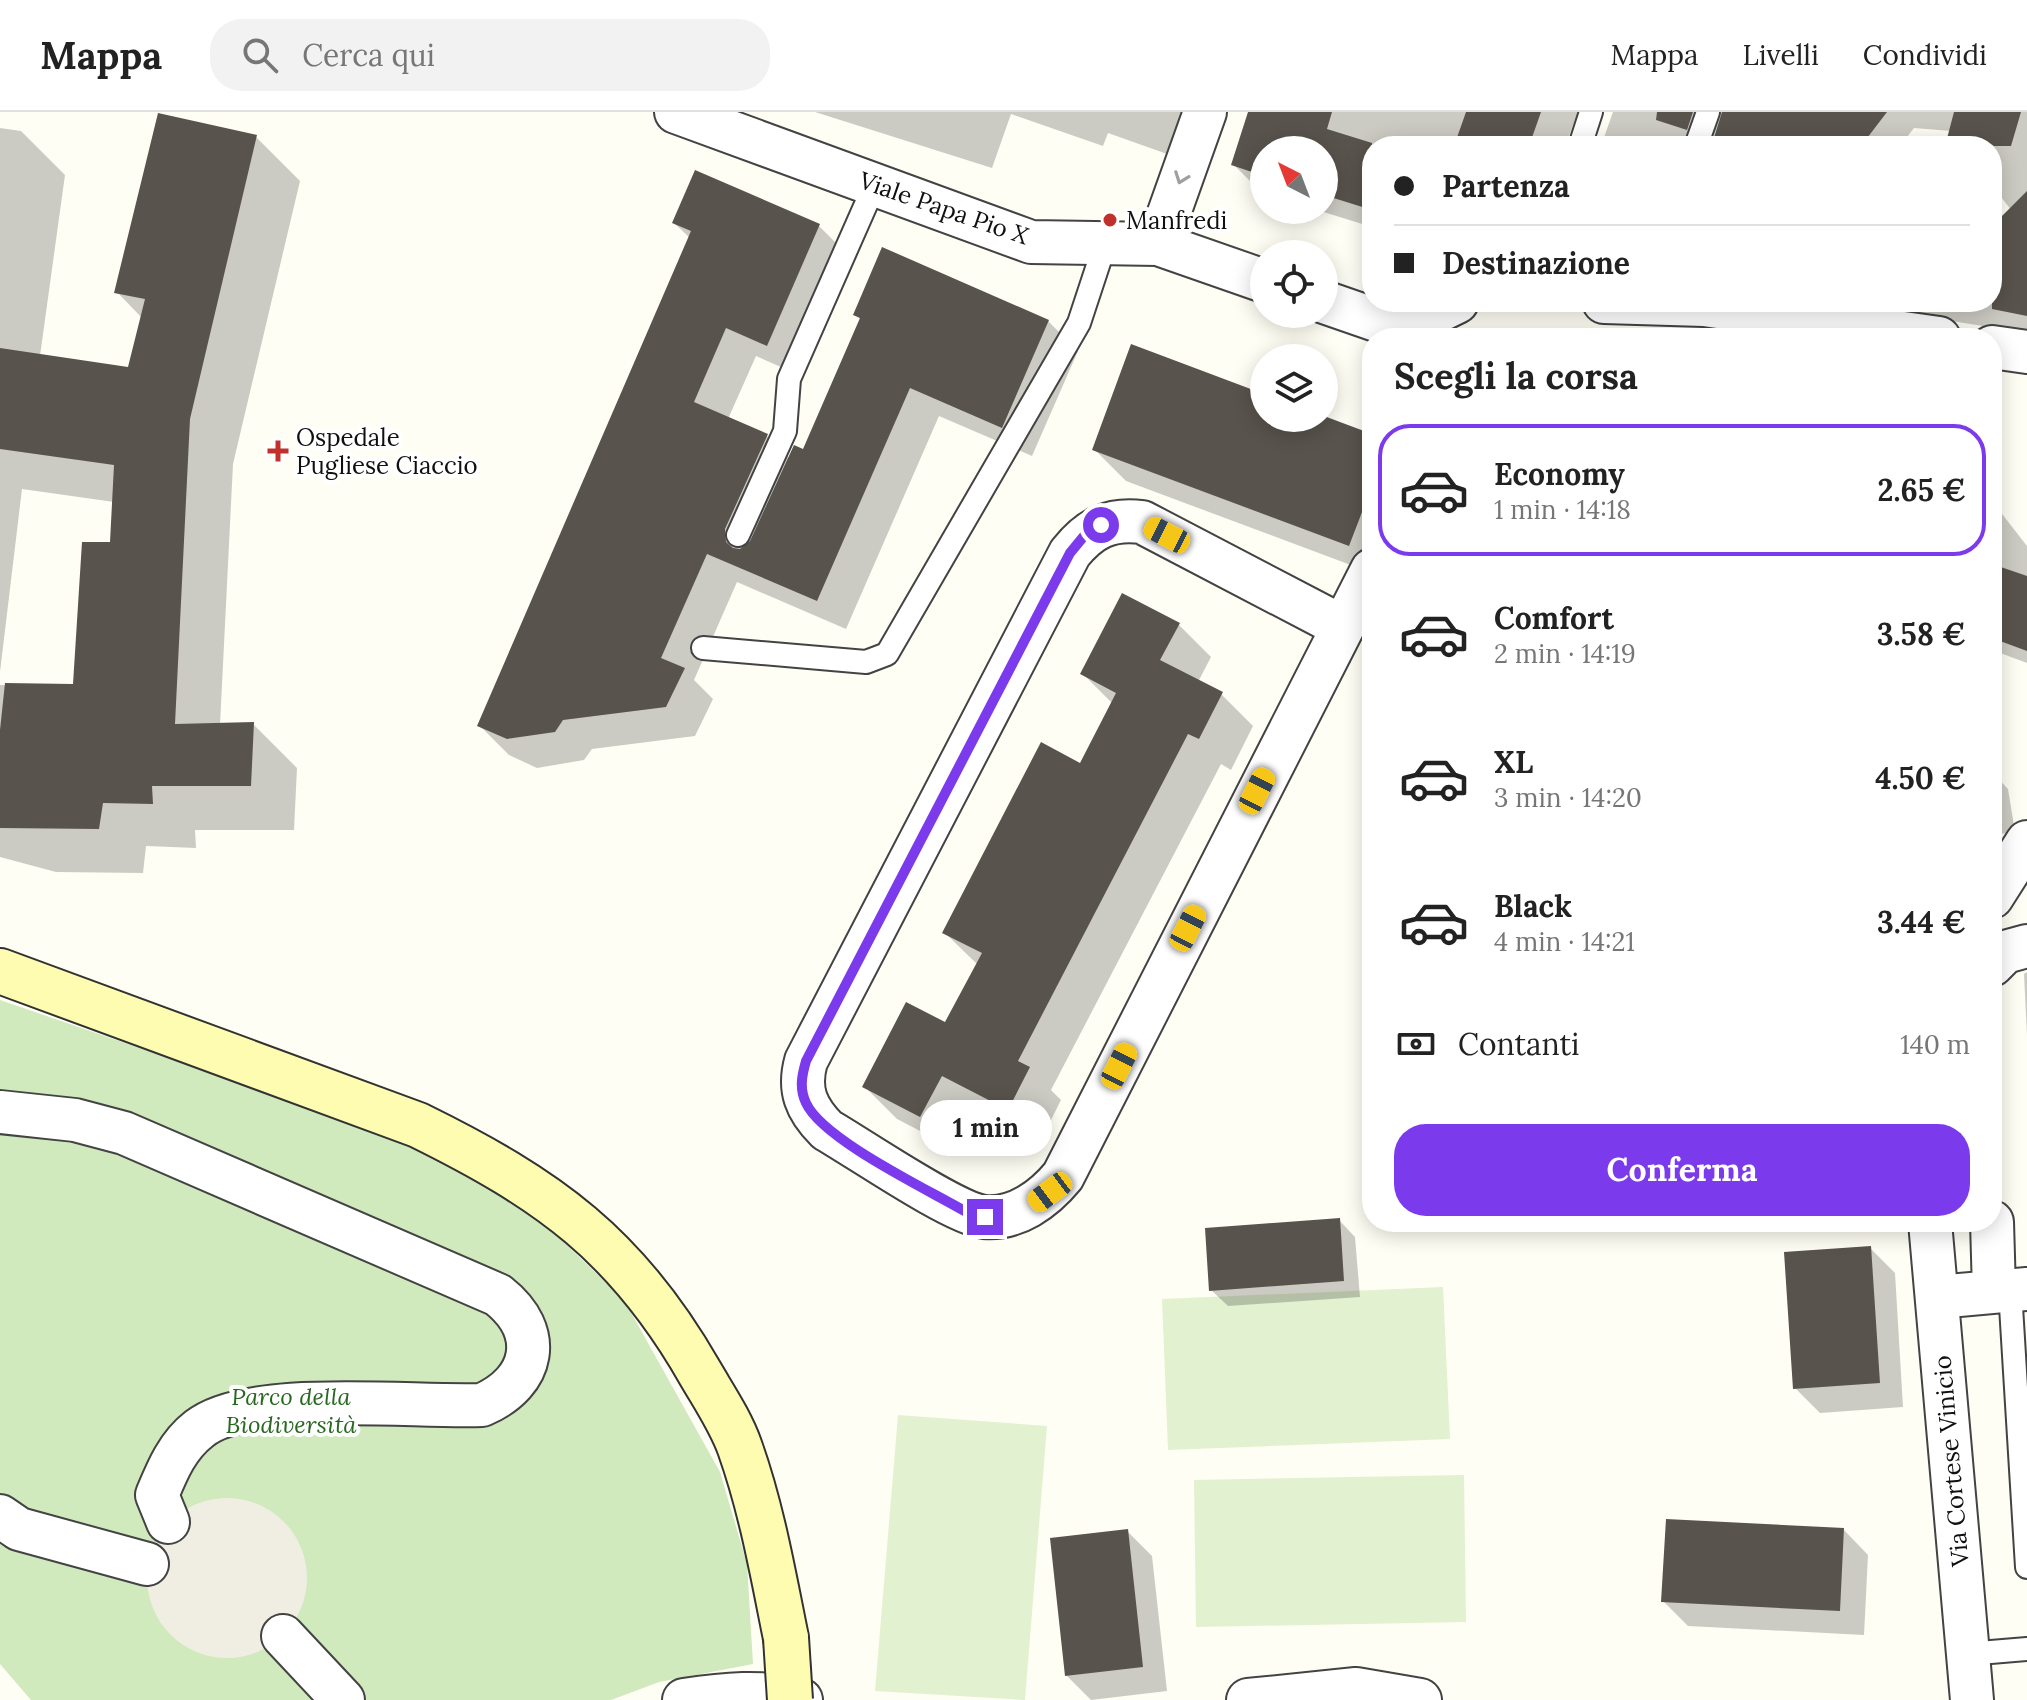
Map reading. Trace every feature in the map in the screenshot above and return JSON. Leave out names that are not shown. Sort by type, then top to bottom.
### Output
[{"type":"street","name":"Viale Papa Pio X","points":[[676,112],[1031,242],[1158,244],[1250,276]]},
{"type":"street","points":[[1158,244],[1205,112]]},
{"type":"street","points":[[1338,308],[1389,328]]},
{"type":"street","points":[[1414,328],[1440,312]]},
{"type":"street","points":[[1764,312],[1872,328]]},
{"type":"street","points":[[2002,348],[2027,352]]},
{"type":"street","points":[[1341,626],[1142,522],[1120,519],[1084,536],[1070,553],[806,1061],[801,1081],[804,1100],[814,1117],[827,1130],[968,1213],[1002,1216],[1037,1202],[1050,1192],[1070,1162],[1362,588]]},
{"type":"street","points":[[2002,881],[2027,842]]},
{"type":"street","points":[[2002,955],[2027,946]]},
{"type":"street","points":[[0,971],[418,1125],[482,1156],[540,1191],[595,1235],[645,1290],[685,1346],[739,1445],[757,1500],[786,1638],[790,1700]]},
{"type":"street","points":[[0,1112],[75,1120],[124,1133],[498,1295],[514,1307],[525,1325],[529,1344],[521,1374],[501,1397],[482,1405],[267,1406],[229,1414],[199,1428],[172,1459],[157,1495],[168,1522]]},
{"type":"street","name":"Via Cortese Vinicio","points":[[1931,1232],[1972,1700]]},
{"type":"street","points":[[1937,1297],[2010,1290],[1995,1232]]},
{"type":"street","points":[[0,1516],[19,1529],[147,1564]]},
{"type":"street","points":[[283,1636],[343,1700]]},
{"type":"street","points":[[1248,1700],[1356,1689],[1420,1700]]},
{"type":"street","points":[[684,1700],[727,1694],[778,1694],[801,1700]]},
{"type":"lane","points":[[1583,136],[1591,112]]},
{"type":"lane","points":[[1700,136],[1708,112]]},
{"type":"lane","points":[[738,535],[785,431],[789,379],[875,184]]},
{"type":"lane","points":[[703,648],[866,662],[887,654],[1079,323],[1106,241]]},
{"type":"lane","points":[[2010,1290],[2023,1444],[2027,1567]]},
{"type":"lane","points":[[1967,1654],[2027,1649]]},
{"type":"green space","name":"Parco della Biodiversità","points":[[0,1000],[314,1108],[427,1152],[523,1203],[624,1300],[720,1472],[747,1564],[753,1664],[659,1682],[611,1700],[31,1700],[0,1664]]},
{"type":"green space","points":[[1443,1287],[1450,1439],[1168,1450],[1162,1299]]},
{"type":"green space","points":[[898,1415],[1047,1426],[1025,1700],[875,1691]]},
{"type":"green space","points":[[1464,1475],[1466,1622],[1196,1627],[1194,1480]]},
{"type":"shaded area","points":[[227,1498],[258,1504],[284,1521],[301,1547],[307,1578],[301,1609],[284,1635],[258,1652],[227,1658],[196,1652],[170,1635],[153,1609],[147,1578],[153,1547],[170,1521],[196,1504]]},
{"type":"building","points":[[1248,112],[1332,112],[1327,129],[1362,140],[1362,207],[1338,199],[1338,136],[1250,136],[1250,171],[1231,165]]},
{"type":"building","points":[[1466,112],[1541,112],[1533,136],[1458,136]]},
{"type":"building","points":[[1657,112],[1693,112],[1687,130],[1656,120]]},
{"type":"building","points":[[1722,112],[1887,112],[1869,136],[1715,136]]},
{"type":"building","points":[[1954,112],[2021,112],[2011,146],[2002,146],[2002,136],[1948,136]]},
{"type":"building","points":[[158,113],[257,135],[190,419],[175,724],[254,722],[251,786],[152,786],[153,804],[103,803],[99,829],[0,828],[0,730],[5,683],[73,684],[82,542],[110,542],[114,465],[0,449],[0,348],[128,367],[145,299],[114,293]]},
{"type":"building","points":[[695,170],[820,224],[767,346],[726,328],[694,402],[768,434],[725,529],[726,542],[733,548],[740,549],[750,541],[794,445],[803,449],[860,318],[853,315],[882,247],[1049,320],[1002,428],[910,388],[817,601],[707,554],[661,658],[685,668],[666,707],[563,720],[555,732],[507,739],[477,726],[691,231],[672,223]]},
{"type":"building","points":[[2027,191],[2027,316],[2002,311],[2002,216]]},
{"type":"building","points":[[1131,344],[1250,389],[1250,432],[1338,432],[1338,421],[1362,430],[1362,512],[1349,546],[1092,450]]},
{"type":"building","points":[[2002,567],[2027,576],[2027,651],[2002,642]]},
{"type":"building","points":[[1122,593],[1180,623],[1160,660],[1223,692],[1199,739],[1188,734],[1018,1061],[1030,1067],[1008,1110],[942,1076],[920,1117],[862,1087],[906,1002],[945,1022],[982,953],[942,933],[1041,742],[1080,763],[1116,693],[1080,674]]},
{"type":"building","points":[[1340,1218],[1344,1281],[1209,1291],[1205,1228]]},
{"type":"building","points":[[1871,1246],[1880,1383],[1793,1389],[1784,1252]]},
{"type":"building","points":[[1666,1519],[1844,1528],[1840,1611],[1661,1602]]},
{"type":"building","points":[[1128,1529],[1143,1667],[1065,1676],[1050,1538]]},
{"type":"place","name":"Manfredi","points":[[1110,220]]},
{"type":"place","name":"Ospedale Pugliese Ciaccio","points":[[278,451]]},
{"type":"route","points":[[985,1217],[968,1213],[827,1130],[814,1117],[804,1100],[801,1081],[806,1061],[1070,553],[1084,536],[1101,525]]}]
